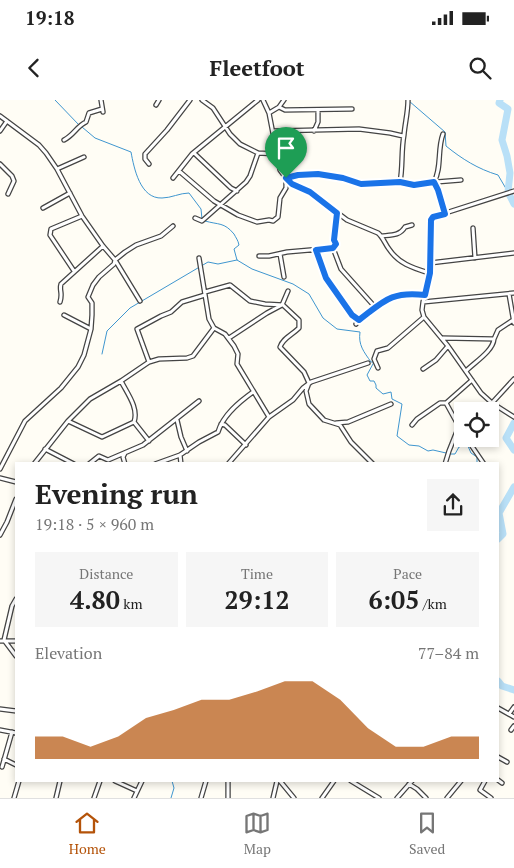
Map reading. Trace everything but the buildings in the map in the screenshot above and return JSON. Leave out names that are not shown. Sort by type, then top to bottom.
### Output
[{"type":"street","points":[[64,140],[71,137],[80,125],[86,122],[89,113],[102,110],[101,100]]},
{"type":"street","points":[[156,105],[159,100]]},
{"type":"street","points":[[150,164],[145,159],[145,154],[167,130],[190,100]]},
{"type":"street","points":[[202,100],[213,108],[230,134],[240,144],[258,153],[277,154]]},
{"type":"street","points":[[173,178],[192,154],[258,100]]},
{"type":"street","points":[[263,100],[269,113],[280,170],[292,184],[310,192],[347,220],[381,236],[398,234],[405,227],[412,225]]},
{"type":"street","points":[[269,113],[279,107],[284,100]]},
{"type":"street","points":[[400,182],[408,100]]},
{"type":"street","points":[[279,107],[285,110],[352,109]]},
{"type":"street","points":[[314,131],[318,122],[318,110]]},
{"type":"street","points":[[0,116],[39,145],[57,169],[82,216],[103,246],[116,260],[140,301]]},
{"type":"street","points":[[0,132],[7,121]]},
{"type":"street","points":[[273,131],[359,129],[403,136]]},
{"type":"street","points":[[442,134],[439,145],[440,159],[435,182],[445,214]]},
{"type":"street","points":[[194,153],[231,188],[237,191]]},
{"type":"street","points":[[195,218],[203,219],[237,191],[250,176],[258,153]]},
{"type":"street","points":[[57,169],[84,157]]},
{"type":"street","points":[[0,164],[12,176],[14,181],[8,194]]},
{"type":"street","points":[[179,171],[220,205],[258,222],[273,221],[278,217],[280,198],[286,188],[286,178]]},
{"type":"street","points":[[286,178],[318,174],[343,178],[361,184],[400,182],[414,185],[461,180]]},
{"type":"street","points":[[491,402],[481,393],[442,338],[424,318],[423,302],[430,273],[431,220],[433,217],[514,191]]},
{"type":"street","points":[[43,208],[70,193]]},
{"type":"street","points":[[337,213],[334,240],[336,244],[333,248],[341,270],[375,307]]},
{"type":"street","points":[[74,272],[50,235],[51,229],[82,216]]},
{"type":"street","points":[[0,469],[25,421],[61,388],[78,367],[84,355],[91,329],[92,304],[88,297],[93,285],[116,260],[136,245],[152,241],[173,226]]},
{"type":"street","points":[[473,228],[475,258]]},
{"type":"street","points":[[381,236],[394,257],[400,262],[430,273]]},
{"type":"street","points":[[60,302],[63,294],[60,288],[61,284],[103,246]]},
{"type":"street","points":[[259,256],[333,248]]},
{"type":"street","points":[[316,250],[326,278],[357,322],[375,307],[393,296],[408,293],[425,295]]},
{"type":"street","points":[[430,263],[514,253]]},
{"type":"street","points":[[280,254],[284,277]]},
{"type":"street","points":[[198,258],[209,319],[214,328],[229,338],[238,354],[237,364],[270,417]]},
{"type":"street","points":[[149,362],[137,329],[171,312],[182,302],[230,285],[234,286],[250,301],[283,305],[298,320],[299,328],[286,338],[280,347],[304,372],[309,383],[306,391],[309,404],[324,420],[336,423],[348,422],[391,404]]},
{"type":"street","points":[[229,338],[266,313],[283,305],[288,291]]},
{"type":"street","points":[[423,302],[514,293]]},
{"type":"street","points":[[466,371],[490,349],[498,330],[514,322],[509,294]]},
{"type":"street","points":[[64,315],[91,329]]},
{"type":"street","points":[[378,368],[374,360],[378,351],[388,348],[424,318]]},
{"type":"street","points":[[36,462],[68,422],[90,399],[149,362],[158,359],[188,358],[193,356],[214,328]]},
{"type":"street","points":[[442,338],[494,339]]},
{"type":"street","points":[[423,369],[436,360],[448,346]]},
{"type":"street","points":[[230,462],[270,417],[293,400],[309,383],[368,363]]},
{"type":"street","points":[[493,402],[514,379]]},
{"type":"street","points":[[412,425],[417,419],[440,403],[446,403],[472,380]]},
{"type":"street","points":[[121,381],[134,407],[136,414],[134,422]]},
{"type":"street","points":[[160,462],[180,455],[198,442],[218,432],[220,424],[234,407],[253,392]]},
{"type":"street","points":[[92,462],[99,456],[108,460],[149,440],[199,401]]},
{"type":"street","points":[[446,403],[454,417]]},
{"type":"street","points":[[499,407],[514,417]]},
{"type":"street","points":[[177,420],[187,451]]},
{"type":"street","points":[[68,422],[102,437],[134,422]]},
{"type":"street","points":[[134,422],[149,440]]},
{"type":"street","points":[[336,423],[340,425],[351,442],[371,462]]},
{"type":"street","points":[[220,424],[225,425],[246,445]]},
{"type":"street","points":[[446,462],[454,438]]},
{"type":"street","points":[[472,447],[483,462]]},
{"type":"street","points":[[45,450],[70,462]]},
{"type":"street","points":[[124,462],[125,452]]},
{"type":"street","points":[[180,455],[181,462]]},
{"type":"street","points":[[0,478],[15,482]]},
{"type":"street","points":[[0,535],[15,501]]},
{"type":"street","points":[[2,641],[15,601]]},
{"type":"street","points":[[2,641],[15,641]]},
{"type":"street","points":[[2,641],[15,655]]},
{"type":"street","points":[[509,714],[514,707]]},
{"type":"street","points":[[0,708],[15,711]]},
{"type":"street","points":[[499,709],[514,717]]},
{"type":"street","points":[[511,730],[514,726]]},
{"type":"street","points":[[0,730],[14,732],[2,767]]},
{"type":"street","points":[[499,758],[507,762]]},
{"type":"street","points":[[4,759],[15,764]]},
{"type":"street","points":[[14,798],[19,782]]},
{"type":"street","points":[[56,798],[60,782]]},
{"type":"street","points":[[94,798],[100,782]]},
{"type":"street","points":[[117,782],[137,791]]},
{"type":"street","points":[[134,798],[142,782]]},
{"type":"street","points":[[201,798],[206,782]]},
{"type":"street","points":[[228,782],[228,798]]},
{"type":"street","points":[[273,798],[280,782],[294,798]]},
{"type":"street","points":[[322,798],[333,782]]},
{"type":"street","points":[[353,782],[378,798]]},
{"type":"street","points":[[397,798],[410,782],[426,798]]},
{"type":"street","points":[[447,798],[460,782]]},
{"type":"street","points":[[484,782],[480,790],[491,798]]},
{"type":"waterway","points":[[55,100],[79,125]]},
{"type":"waterway","points":[[500,100],[499,103],[508,109],[502,140],[510,173],[508,192],[514,204]]},
{"type":"waterway","points":[[409,101],[445,132],[446,146],[471,163],[498,175],[508,192]]},
{"type":"waterway","points":[[82,127],[95,138],[131,152],[139,181],[143,188],[154,197],[162,198],[189,193],[201,209],[202,219]]},
{"type":"waterway","points":[[205,221],[221,224],[234,234],[239,245],[234,249],[237,260],[252,269],[293,284],[309,294],[323,318],[337,329],[360,332],[362,348],[371,362],[374,362],[367,375],[370,381],[374,381],[376,388],[383,394],[391,392],[392,399],[402,404],[397,436],[409,445],[419,446],[428,451],[433,450],[446,453]]},
{"type":"waterway","points":[[102,354],[107,331],[130,308],[208,262],[218,264],[237,260]]},
{"type":"waterway","points":[[514,423],[506,438],[514,450]]},
{"type":"waterway","points":[[450,454],[455,454],[459,447],[467,444],[471,453],[477,457],[477,462]]},
{"type":"waterway","points":[[499,513],[514,487]]},
{"type":"waterway","points":[[499,513],[503,534],[499,538]]},
{"type":"waterway","points":[[499,682],[502,686],[514,690]]},
{"type":"waterway","points":[[171,798],[174,788],[172,782]]},
{"type":"route","points":[[318,174],[343,178],[361,184],[400,182],[414,185],[434,182],[445,214],[433,217],[431,220],[430,273],[425,295],[408,293],[393,296],[359,320],[352,315],[326,278],[316,250],[333,248],[336,244],[334,240],[337,213],[310,192],[292,184],[286,178],[318,174]]}]
